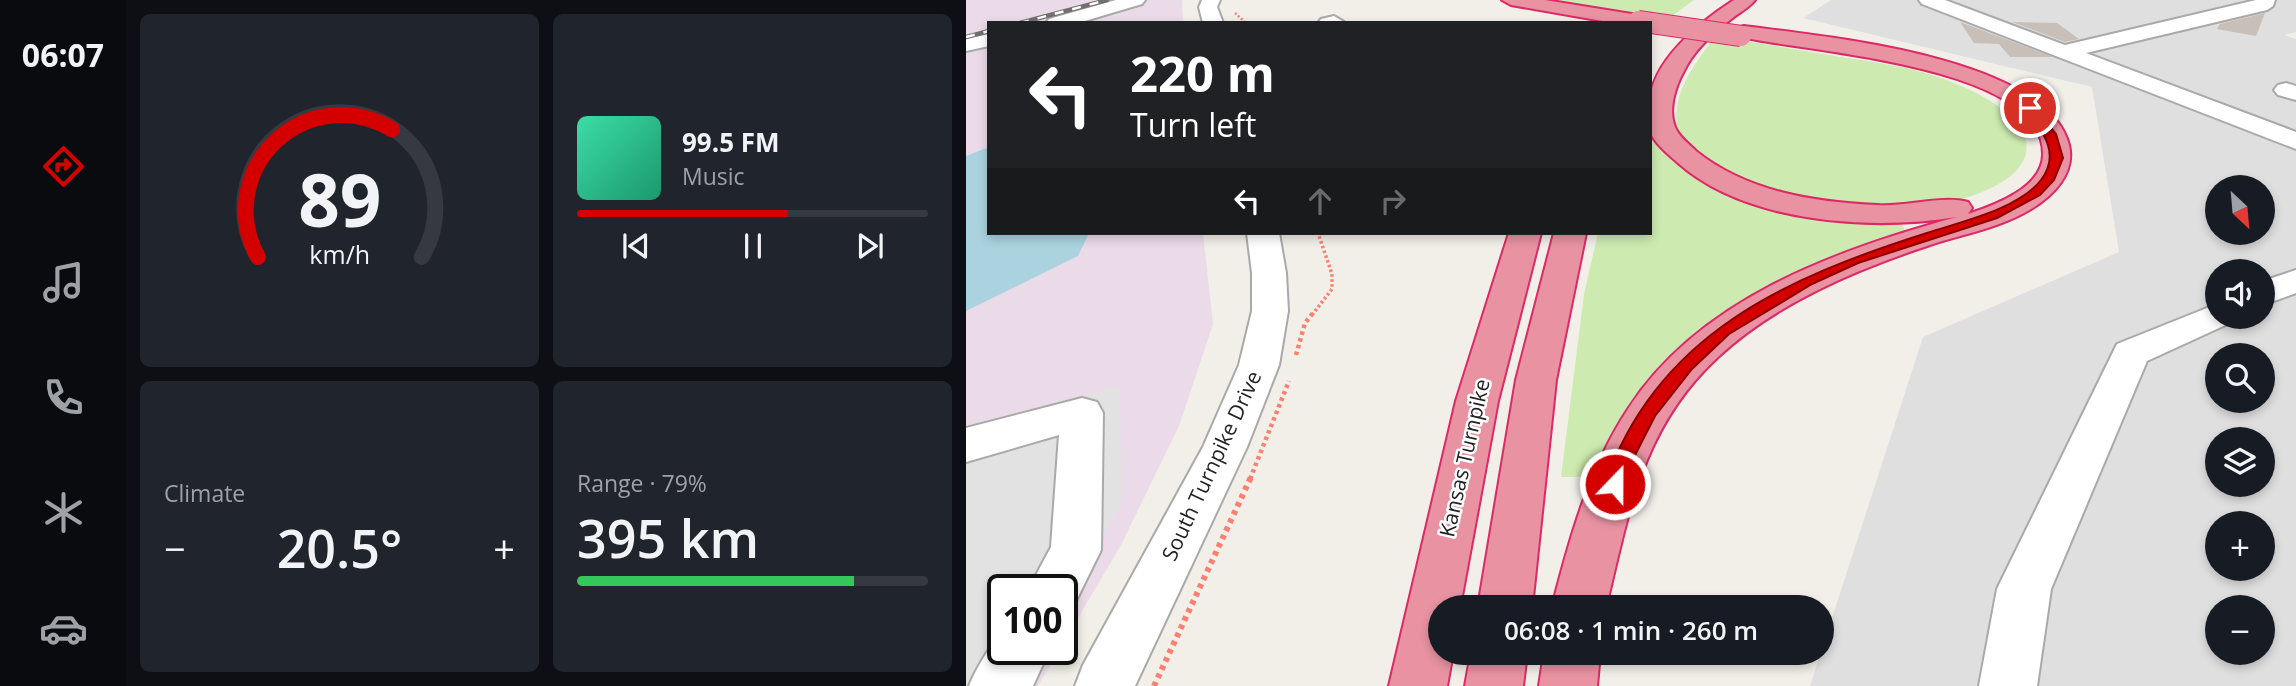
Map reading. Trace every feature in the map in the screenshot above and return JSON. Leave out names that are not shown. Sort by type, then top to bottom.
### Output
[{"type":"highway","points":[[1537,0],[1640,19]]},
{"type":"highway","points":[[1652,70],[1664,56],[1731,0]]},
{"type":"highway","points":[[1502,1],[1640,19],[1744,23],[1926,62],[1983,81],[2010,94],[2042,120],[2051,134],[2058,158],[2048,180],[2017,205],[1993,216],[1853,260],[1807,281],[1723,330],[1686,365],[1643,422],[1622,463],[1582,595]]},
{"type":"highway","points":[[1502,1],[1532,21]]},
{"type":"highway","points":[[1652,41],[1695,7]]},
{"type":"highway","points":[[1744,23],[1934,70],[1989,92],[2026,120],[2038,137],[2039,153],[2034,170],[2016,185],[1990,199],[1957,208],[1912,214],[1869,215],[1792,204],[1749,191],[1717,177],[1689,160],[1668,139],[1660,120],[1661,101],[1668,77],[1683,54],[1713,25],[1744,23]]},
{"type":"highway","points":[[1506,290],[1513,235]]},
{"type":"highway","name":"Kansas Turnpike","points":[[1418,686],[1457,480],[1506,290],[1524,235]]},
{"type":"highway","points":[[1507,595],[1536,380],[1570,235]]},
{"type":"highway","points":[[1494,686],[1497,665]]},
{"type":"highway","points":[[1568,686],[1571,665]]},
{"type":"street","points":[[1051,21],[1098,0]]},
{"type":"street","points":[[1063,21],[1136,0]]},
{"type":"street","points":[[1211,0],[1208,7],[1212,21]]},
{"type":"street","points":[[1928,0],[2296,141]]},
{"type":"street","points":[[2063,52],[2260,6],[2267,2],[2265,0]]},
{"type":"street","points":[[966,45],[987,40]]},
{"type":"street","name":"South Turnpike Drive","points":[[1104,686],[1225,447],[1259,365],[1270,311],[1269,273],[1263,235]]},
{"type":"street","points":[[2275,290],[2296,280]]},
{"type":"street","points":[[2008,686],[2024,589],[2131,353],[2205,320]]},
{"type":"street","points":[[966,445],[1082,413],[1076,550],[1063,574]]},
{"type":"street","points":[[998,686],[1004,682],[1013,665]]},
{"type":"path","points":[[1235,14],[1244,21]]},
{"type":"shaded area","points":[[966,0],[1182,0],[1183,21],[987,21],[987,235],[1203,235],[1213,324],[1179,426],[1121,545],[1078,618],[1078,574],[987,574],[987,665],[1050,665],[1038,686],[966,686]]},
{"type":"shaded area","points":[[1831,0],[2296,0],[2296,32],[2284,35],[2296,39],[2296,686],[1810,686],[1817,665],[1834,665],[1834,612],[1923,337],[2119,252],[2092,87],[1803,18]]},
{"type":"shaded area","points":[[1120,386],[1121,505],[1078,575],[987,574],[987,665],[1006,665],[1010,686],[966,686],[966,429]]},
{"type":"green space","points":[[1556,0],[1694,0],[1668,19]]},
{"type":"green space","points":[[1715,36],[1893,65],[1944,79],[1982,96],[2008,114],[2023,132],[2026,150],[2019,167],[2001,183],[1972,196],[1908,209],[1824,203],[1768,190],[1743,181],[1708,162],[1688,147],[1677,126],[1676,113],[1682,89],[1693,67]]},
{"type":"green space","points":[[1652,134],[1671,157],[1697,175],[1729,191],[1802,213],[1901,224],[1907,233],[1786,281],[1595,477],[1561,477],[1584,294],[1598,235],[1652,235]]},
{"type":"water","points":[[987,148],[987,235],[1088,235],[1078,256],[966,311],[966,156]]},
{"type":"building","points":[[2265,13],[2256,36],[2217,29],[2220,24]]},
{"type":"building","points":[[1960,22],[2053,57],[2010,57],[1999,44],[1974,43]]},
{"type":"building","points":[[2012,22],[2057,23],[2079,39],[2065,42]]},
{"type":"railway","points":[[1028,21],[1107,0]]},
{"type":"railway","points":[[966,37],[987,32]]},
{"type":"route","points":[[1615,484],[1622,463],[1648,412],[1686,365],[1723,330],[1807,281],[1853,260],[1941,230],[1993,216],[2036,192],[2048,180],[2058,158],[2051,134],[2030,108]]}]
